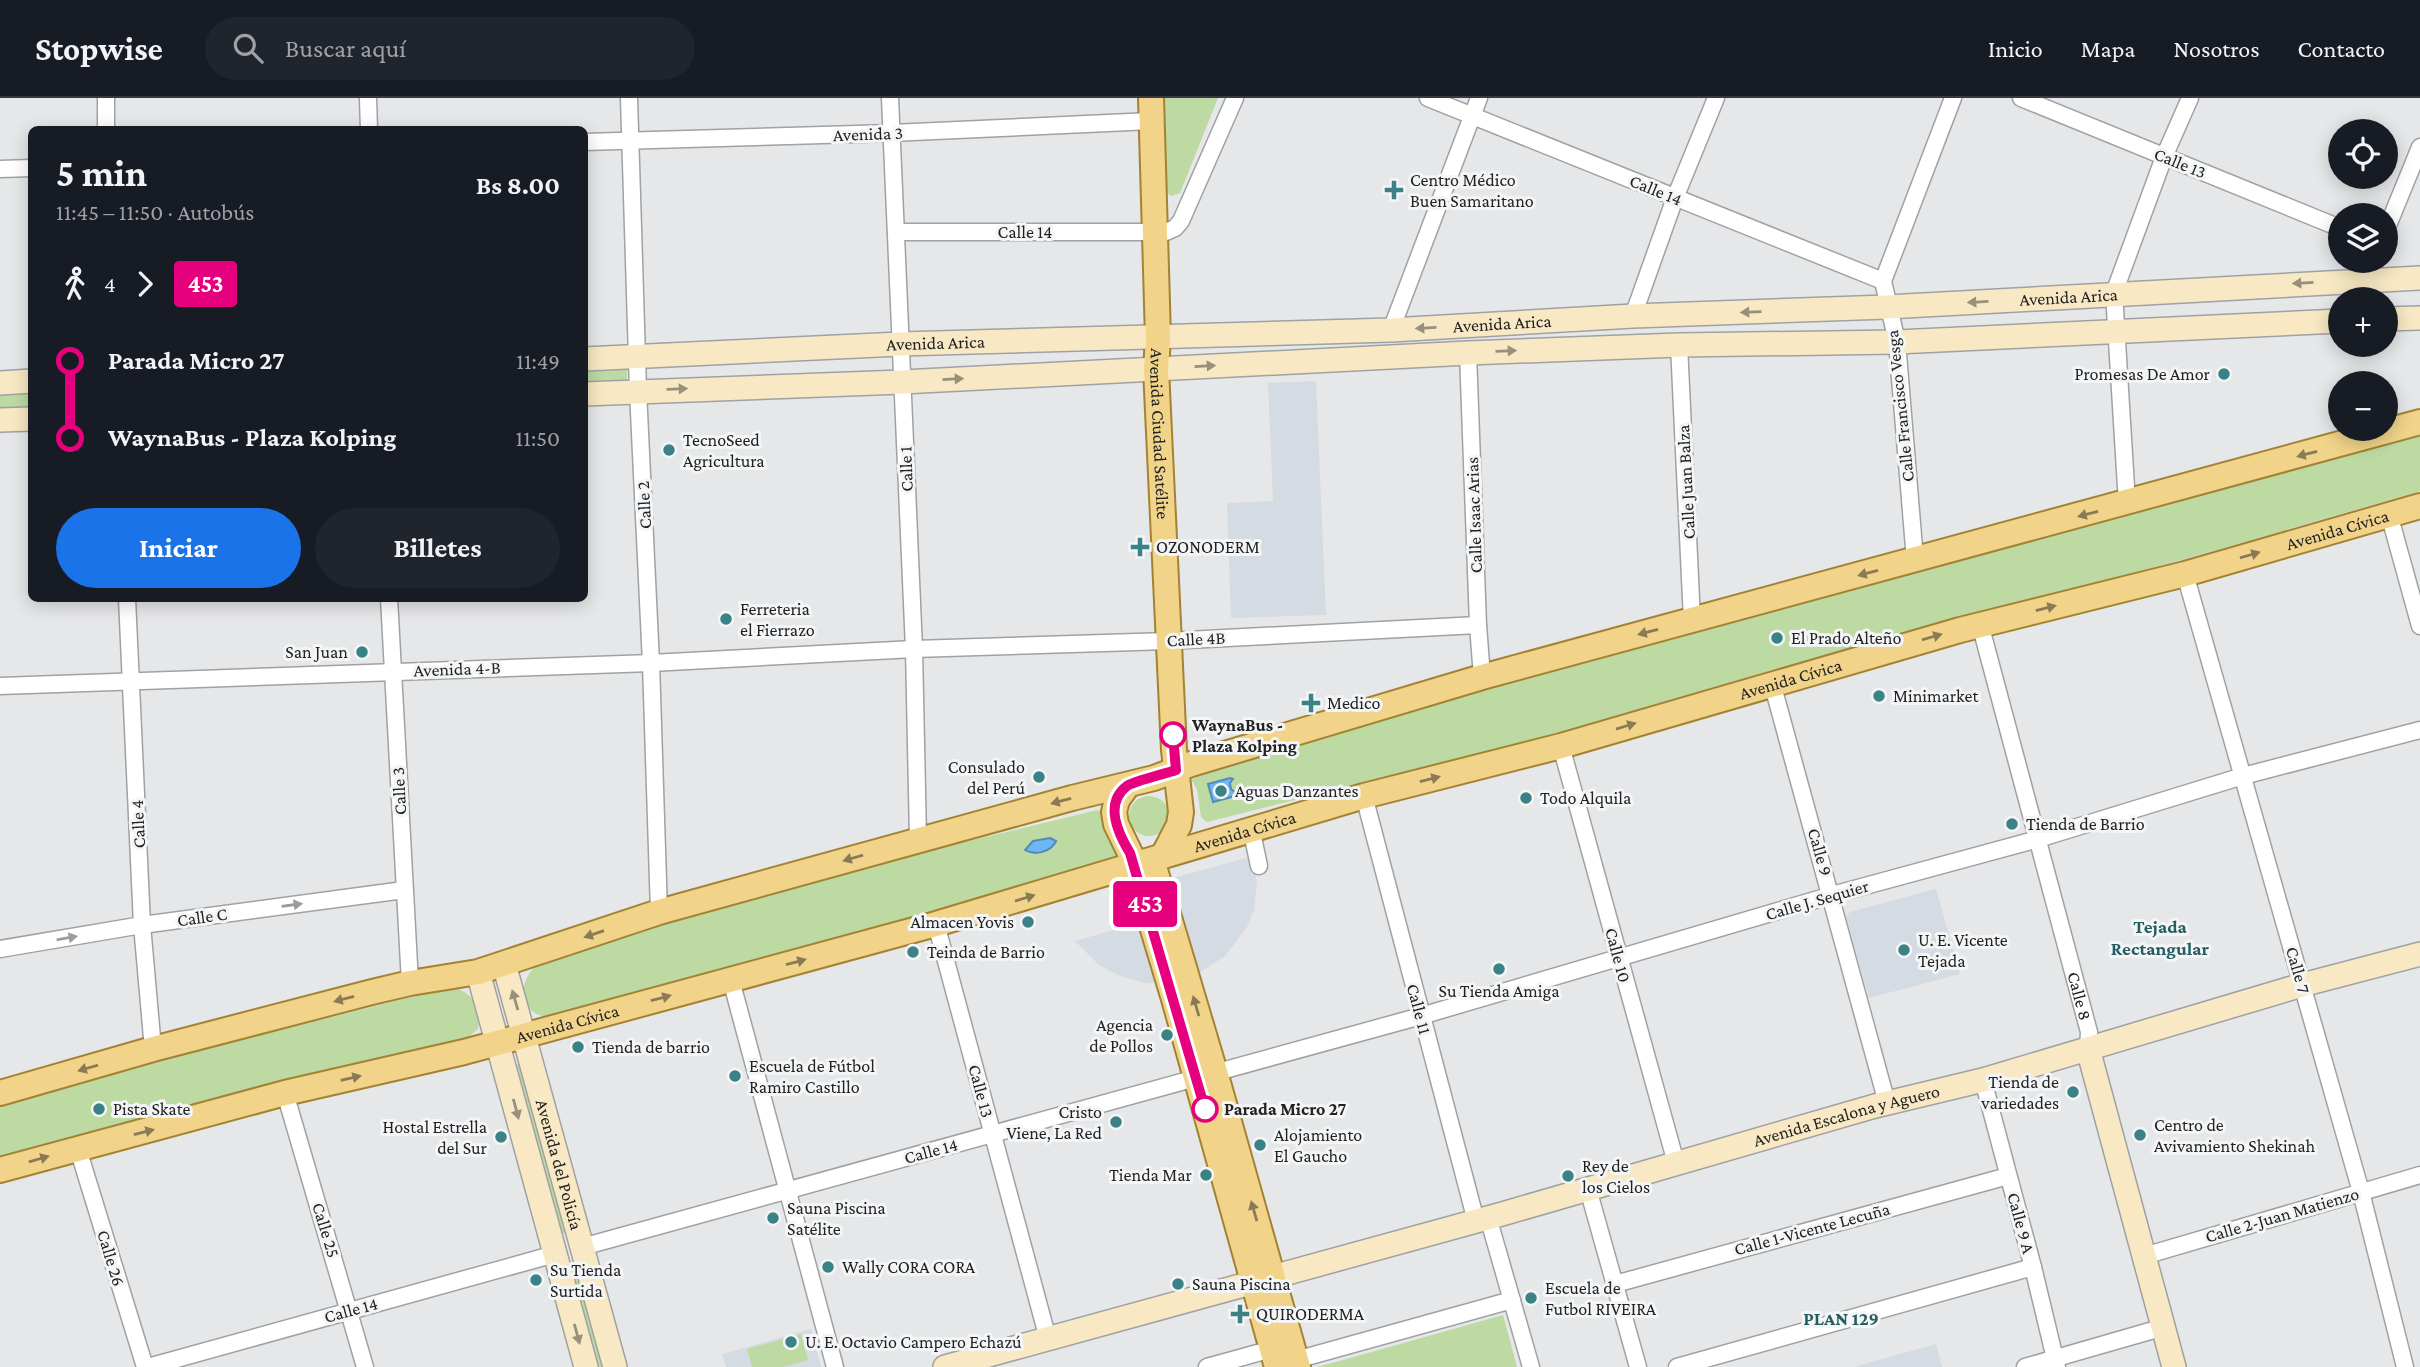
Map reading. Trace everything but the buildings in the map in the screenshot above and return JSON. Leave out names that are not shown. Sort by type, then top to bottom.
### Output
[{"type":"main road","name":"Avenida Ciudad Satélite","points":[[1149,860],[1179,825],[1181,812],[1168,641],[1156,369],[1158,338],[1151,109]]},
{"type":"main road","points":[[0,1093],[153,1049],[410,982],[478,972],[659,912],[918,839],[1127,786],[1482,677],[2420,422]]},
{"type":"main road","name":"Avenida Cívica","points":[[0,1170],[285,1093],[525,1036],[936,924],[1363,796],[1560,746],[1980,624],[2185,575],[2420,506]]},
{"type":"main road","points":[[1127,786],[1117,800],[1114,812],[1116,824],[1130,853],[1149,860],[1205,1075],[1287,1357]]},
{"type":"street","points":[[106,98],[106,126]]},
{"type":"street","points":[[368,98],[369,126]]},
{"type":"street","name":"Calle 2","points":[[629,98],[659,912]]},
{"type":"street","name":"Calle 1","points":[[890,98],[914,649],[918,839]]},
{"type":"street","points":[[1154,232],[1166,232],[1181,221],[1235,98]]},
{"type":"street","name":"Calle 14","points":[[1429,98],[1883,281]]},
{"type":"street","points":[[1391,330],[1479,98]]},
{"type":"street","points":[[1633,316],[1675,198],[1716,98]]},
{"type":"street","name":"Calle Francisco Vesga","points":[[1915,560],[1896,342],[1883,281],[1953,98]]},
{"type":"street","name":"Calle 13","points":[[2021,98],[2328,223]]},
{"type":"street","points":[[2127,503],[2113,294],[2164,157],[2190,98]]},
{"type":"street","name":"Avenida 3","points":[[588,142],[891,133],[1151,109]]},
{"type":"street","points":[[2397,203],[2420,147]]},
{"type":"street","points":[[0,169],[28,168]]},
{"type":"street","name":"Calle 14","points":[[896,232],[1154,232]]},
{"type":"street","name":"Avenida Arica","points":[[588,359],[900,344],[1391,330],[1633,316],[1887,307],[2113,294],[2338,273]]},
{"type":"street","name":"Avenida Arica","points":[[2389,273],[2420,278]]},
{"type":"street","points":[[2398,319],[2420,318]]},
{"type":"street","name":"Avenida Arica","points":[[588,394],[902,382],[1468,353],[1679,345],[1896,342],[2328,322]]},
{"type":"street","name":"Calle Juan Balza","points":[[1679,345],[1692,620]]},
{"type":"street","name":"Calle Isaac Arias","points":[[1468,353],[1482,677]]},
{"type":"street","points":[[0,383],[28,381]]},
{"type":"street","points":[[0,420],[28,419]]},
{"type":"street","points":[[2389,514],[2420,626]]},
{"type":"street","name":"Calle 7","points":[[2185,575],[2361,1192],[2405,1367]]},
{"type":"street","name":"Calle 4","points":[[127,602],[142,925],[153,1049]]},
{"type":"street","name":"Calle 3","points":[[388,602],[410,982]]},
{"type":"street","name":"Calle 8","points":[[1980,624],[2089,1032],[2088,1049],[2175,1367]]},
{"type":"street","name":"Calle 4B","points":[[914,649],[1168,641],[1478,625]]},
{"type":"street","name":"Avenida 4-B","points":[[0,686],[651,663],[914,649]]},
{"type":"street","name":"Calle 9","points":[[1772,683],[1887,1103]]},
{"type":"street","name":"Calle J. Sequier","points":[[1205,1075],[1421,1016],[1832,895],[2038,839],[2243,776],[2420,730]]},
{"type":"street","name":"Calle 10","points":[[1560,746],[1676,1164]]},
{"type":"street","name":"Calle 11","points":[[1363,796],[1421,1016],[1482,1219],[1512,1300],[1531,1367]]},
{"type":"street","points":[[1251,828],[1259,866]]},
{"type":"street","name":"Calle C","points":[[0,949],[142,925],[404,890]]},
{"type":"street","name":"Calle 13","points":[[936,924],[1048,1339]]},
{"type":"street","name":"Avenida Escalona y Aguero","points":[[945,1367],[1482,1219],[1887,1103],[1983,1080],[2302,985],[2420,954]]},
{"type":"street","name":"Avenida del Policía","points":[[505,964],[615,1367]]},
{"type":"street","name":"Avenida del Policía","points":[[478,972],[586,1367]]},
{"type":"street","points":[[731,980],[835,1367]]},
{"type":"street","name":"Calle 14","points":[[582,1247],[1205,1075]]},
{"type":"street","name":"Calle 9 A","points":[[1983,1080],[2056,1363]]},
{"type":"street","name":"Calle 25","points":[[285,1093],[365,1367]]},
{"type":"street","name":"Calle 26","points":[[78,1149],[146,1367]]},
{"type":"street","name":"Calle 2-Juan Matienzo","points":[[2144,1256],[2420,1175]]},
{"type":"street","name":"Calle 1-Vicente Lecuña","points":[[1615,1283],[2008,1176]]},
{"type":"street","points":[[1588,1189],[1638,1367]]},
{"type":"street","points":[[555,1254],[582,1247]]},
{"type":"street","name":"Calle 14","points":[[146,1367],[555,1254]]},
{"type":"street","points":[[1677,1367],[2033,1267]]},
{"type":"street","points":[[1207,1367],[1287,1357],[1512,1300]]},
{"type":"street","points":[[2025,1367],[2056,1363],[2164,1327]]},
{"type":"shaded area","points":[[1316,381],[1326,615],[1231,618],[1227,503],[1273,501],[1268,383]]},
{"type":"shaded area","points":[[1250,857],[1254,860],[1257,883],[1254,910],[1247,927],[1225,956],[1199,973],[1173,878]]},
{"type":"shaded area","name":"U. E. Vicente Tejada","points":[[1936,889],[1960,974],[1869,998],[1846,917],[1850,912]]},
{"type":"shaded area","points":[[1138,923],[1155,983],[1144,983],[1118,975],[1099,965],[1075,941]]},
{"type":"shaded area","name":"U. E. Octavio Campero Echazú","points":[[811,1329],[821,1367],[726,1367],[722,1354]]},
{"type":"shaded area","points":[[1936,1344],[1942,1367],[1854,1367]]},
{"type":"green space","points":[[1158,98],[1218,98],[1180,193],[1172,196],[1162,191]]},
{"type":"green space","points":[[627,366],[627,382],[588,384],[588,368]]},
{"type":"green space","points":[[28,392],[28,410],[0,411],[0,394]]},
{"type":"green space","name":"El Prado Alteño","points":[[2420,433],[2420,491],[2185,559],[1822,656],[1510,746],[1207,822],[1201,817],[1197,789],[1191,779],[1196,769],[1807,598]]},
{"type":"green space","points":[[1149,796],[1157,797],[1163,802],[1168,808],[1168,824],[1163,830],[1157,835],[1149,836],[1141,835],[1135,830],[1130,824],[1129,816],[1130,808],[1135,802],[1141,797]]},
{"type":"green space","points":[[1097,810],[1105,813],[1107,830],[1116,853],[1111,864],[556,1016],[539,1015],[526,1004],[525,982],[539,964],[685,910]]},
{"type":"green space","points":[[456,988],[472,999],[478,1016],[478,1029],[459,1045],[0,1163],[0,1102],[442,989]]},
{"type":"green space","points":[[521,1062],[566,1231],[564,1233],[561,1233],[514,1066]]},
{"type":"green space","points":[[576,1266],[605,1367],[596,1367],[570,1267]]},
{"type":"green space","points":[[1503,1315],[1517,1367],[1317,1367],[1343,1360]]},
{"type":"green space","points":[[801,1334],[808,1360],[783,1367],[752,1367],[747,1349]]},
{"type":"water","name":"Aguas Danzantes","points":[[1233,779],[1230,783],[1231,789],[1239,795],[1213,802],[1208,784]]},
{"type":"water","points":[[1050,838],[1056,841],[1047,850],[1033,853],[1025,850],[1033,841]]},
{"type":"bus line","name":"453","points":[[1173,735],[1176,770],[1127,786],[1117,800],[1114,812],[1121,838],[1130,853],[1205,1109]]},
{"type":"place","name":"Centro Médico Buen Samaritano","points":[[1394,190]]},
{"type":"place","name":"Promesas De Amor","points":[[2224,374]]},
{"type":"place","name":"TecnoSeed Agricultura","points":[[669,450]]},
{"type":"place","name":"OZONODERM","points":[[1140,547]]},
{"type":"place","name":"Ferreteria el Fierrazo","points":[[726,619]]},
{"type":"place","name":"El Prado Alteño","points":[[1777,638]]},
{"type":"place","name":"San Juan","points":[[362,652]]},
{"type":"place","name":"Minimarket","points":[[1879,696]]},
{"type":"place","name":"Medico","points":[[1311,703]]},
{"type":"place","name":"WaynaBus - Plaza Kolping","points":[[1173,735]]},
{"type":"place","name":"Consulado del Perú","points":[[1039,777]]},
{"type":"place","name":"Aguas Danzantes","points":[[1221,791]]},
{"type":"place","name":"Todo Alquila","points":[[1526,798]]},
{"type":"place","name":"Tienda de Barrio","points":[[2012,824]]},
{"type":"place","name":"Almacen Yovis","points":[[1028,922]]},
{"type":"place","name":"U. E. Vicente Tejada","points":[[1904,950]]},
{"type":"place","name":"Teinda de Barrio","points":[[913,952]]},
{"type":"place","name":"Su Tienda Amiga","points":[[1499,969]]},
{"type":"place","name":"Agencia de Pollos","points":[[1167,1035]]},
{"type":"place","name":"Tienda de barrio","points":[[578,1047]]},
{"type":"place","name":"Escuela de Fútbol Ramiro Castillo","points":[[735,1076]]},
{"type":"place","name":"Tienda de variedades","points":[[2073,1092]]},
{"type":"place","name":"Pista Skate","points":[[99,1109]]},
{"type":"place","name":"Parada Micro 27","points":[[1205,1109]]},
{"type":"place","name":"Cristo Viene, La Red","points":[[1116,1122]]},
{"type":"place","name":"Centro de Avivamiento Shekinah","points":[[2140,1135]]},
{"type":"place","name":"Hostal Estrella del Sur","points":[[501,1137]]},
{"type":"place","name":"Alojamiento El Gaucho","points":[[1260,1145]]},
{"type":"place","name":"Tienda Mar","points":[[1206,1175]]},
{"type":"place","name":"Rey de los Cielos","points":[[1568,1176]]},
{"type":"place","name":"Sauna Piscina Satélite","points":[[773,1218]]},
{"type":"place","name":"Wally CORA CORA","points":[[828,1267]]},
{"type":"place","name":"Su Tienda Surtida","points":[[536,1280]]},
{"type":"place","name":"Sauna Piscina","points":[[1178,1284]]},
{"type":"place","name":"Escuela de Futbol RIVEIRA","points":[[1531,1298]]},
{"type":"place","name":"QUIRODERMA","points":[[1240,1314]]},
{"type":"place","name":"U. E. Octavio Campero Echazú","points":[[791,1342]]},
{"type":"district","name":"Tejada Rectangular","points":[[2160,937]]},
{"type":"district","name":"PLAN 129","points":[[1841,1318]]}]
